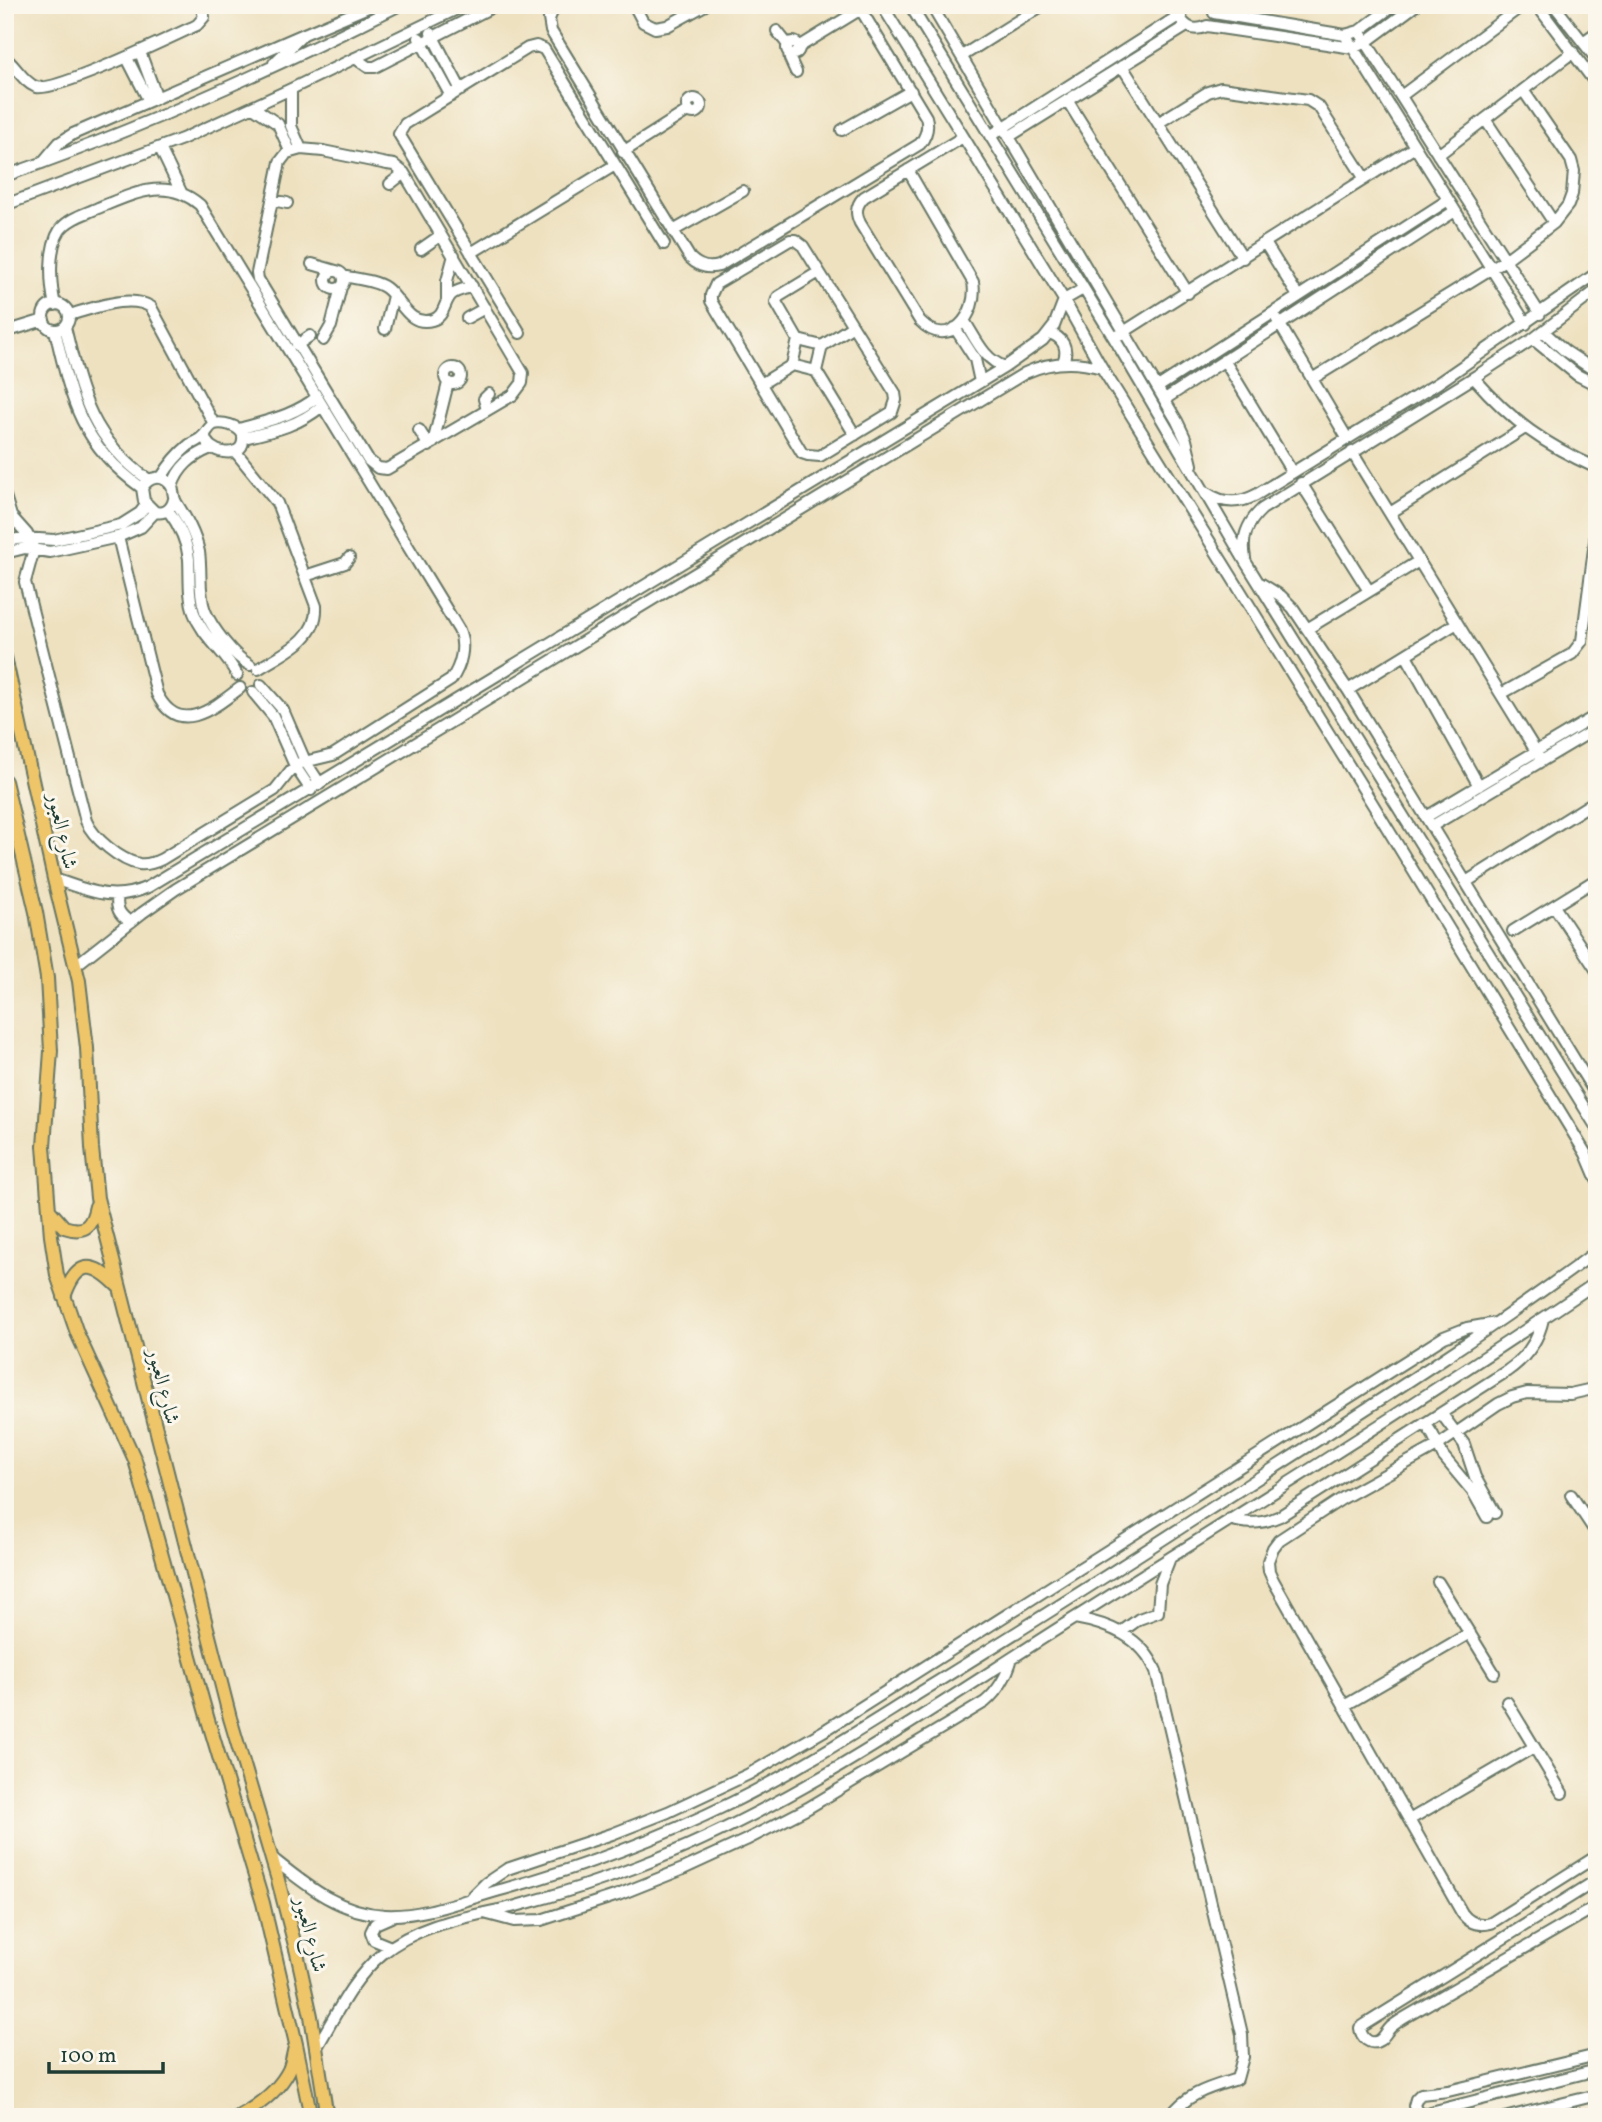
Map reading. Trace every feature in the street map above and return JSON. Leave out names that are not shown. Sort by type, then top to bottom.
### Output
[{"type":"main road","name":"شارع العبور","points":[[5,657],[54,879],[76,965],[87,1048],[97,1199],[230,1718],[298,1953],[317,2047],[327,2117]]},
{"type":"main road","name":"شارع العبور","points":[[5,781],[36,912],[47,978],[51,1051],[44,1146],[51,1237],[57,1275],[100,1386],[135,1460],[263,1903],[311,2117]]},
{"type":"main road","points":[[50,1211],[64,1227],[84,1229],[93,1219],[97,1199]]},
{"type":"main road","points":[[64,1297],[75,1275],[88,1267],[99,1268],[118,1286]]},
{"type":"main road","points":[[238,2117],[276,2088],[290,2069],[296,2044]]},
{"type":"street","points":[[5,58],[29,83],[43,88],[52,86],[127,58],[197,25],[204,17],[201,5]]},
{"type":"street","points":[[41,164],[59,143],[73,134],[373,5]]},
{"type":"street","points":[[5,176],[155,120],[268,70],[400,5]]},
{"type":"street","points":[[5,205],[160,148],[253,107],[465,5]]},
{"type":"street","points":[[355,58],[371,68],[496,5]]},
{"type":"street","points":[[555,5],[549,19],[551,31],[673,231],[695,263],[707,268],[719,266],[920,144],[926,134],[927,122],[911,91],[860,8]]},
{"type":"street","points":[[634,5],[643,22],[654,28],[667,26],[705,5]]},
{"type":"street","points":[[796,72],[790,59],[792,48],[860,8],[876,5]]},
{"type":"street","points":[[882,5],[1586,1154],[1597,1180]]},
{"type":"street","points":[[909,5],[1114,338],[1245,561],[1597,1128]]},
{"type":"street","points":[[931,5],[1165,399],[1186,440],[1192,471]]},
{"type":"street","points":[[1207,26],[1212,20],[1213,9],[1345,35],[1359,31],[1394,5]]},
{"type":"street","points":[[1007,132],[1181,10],[1187,26],[1195,29],[1207,26],[1353,48],[1366,42],[1416,5]]},
{"type":"street","points":[[1401,96],[1523,5]]},
{"type":"street","points":[[1537,5],[1597,85]]},
{"type":"street","points":[[1554,5],[1597,60]]},
{"type":"street","points":[[962,56],[1037,7]]},
{"type":"street","points":[[426,24],[456,93]]},
{"type":"street","points":[[990,136],[1007,132],[1067,100],[1187,26]]},
{"type":"street","points":[[415,30],[456,93]]},
{"type":"street","points":[[777,31],[792,48]]},
{"type":"street","points":[[1359,31],[1540,314]]},
{"type":"street","points":[[1583,42],[1597,32]]},
{"type":"street","points":[[268,70],[304,34]]},
{"type":"street","points":[[1345,35],[1526,324]]},
{"type":"street","points":[[520,333],[399,134],[405,124],[528,48],[540,47],[544,49],[664,244]]},
{"type":"street","points":[[140,52],[153,100]]},
{"type":"street","points":[[1438,155],[1573,52]]},
{"type":"street","points":[[127,58],[153,100]]},
{"type":"street","points":[[1122,66],[1243,258]]},
{"type":"street","points":[[1158,124],[1208,92],[1221,88],[1308,100],[1319,107],[1365,180]]},
{"type":"street","points":[[291,89],[291,126],[296,150]]},
{"type":"street","points":[[1312,379],[1505,260],[1554,223],[1568,205],[1574,182],[1571,160],[1522,90]]},
{"type":"street","points":[[842,130],[911,91]]},
{"type":"street","points":[[1067,100],[1188,293]]},
{"type":"street","points":[[253,107],[278,124],[296,150]]},
{"type":"street","points":[[623,152],[689,110]]},
{"type":"street","points":[[1485,119],[1554,223]]},
{"type":"street","points":[[908,170],[973,282],[975,299],[970,315],[960,325],[948,331],[932,330],[920,321],[857,218],[857,206],[860,201],[908,170],[963,137]]},
{"type":"street","points":[[1114,338],[1415,147]]},
{"type":"street","points":[[160,148],[182,194]]},
{"type":"street","points":[[296,150],[323,151],[387,163],[400,169],[522,368],[523,378],[517,392],[431,444],[413,449],[387,469],[370,463],[257,276],[280,162],[284,155],[296,150]]},
{"type":"street","points":[[471,253],[615,165]]},
{"type":"street","points":[[390,184],[404,173]]},
{"type":"street","points":[[5,496],[11,516],[32,544],[25,582],[86,821],[99,841],[131,861],[144,864],[156,862],[275,790],[300,763],[333,755],[451,680],[461,662],[463,643],[459,630],[200,205],[182,194],[153,189],[140,191],[67,223],[60,230],[54,245],[50,274],[55,304]]},
{"type":"street","points":[[673,231],[743,191]]},
{"type":"street","points":[[272,200],[287,203]]},
{"type":"street","points":[[1158,387],[1448,200]]},
{"type":"street","points":[[1165,399],[1455,211]]},
{"type":"street","points":[[421,249],[442,235]]},
{"type":"street","points":[[790,240],[799,242],[853,326],[895,393],[892,412],[820,456],[808,455],[802,453],[714,307],[711,301],[713,289],[716,284],[790,240]]},
{"type":"street","points":[[1265,243],[1298,296]]},
{"type":"street","points":[[312,264],[340,278],[381,285],[411,317],[425,321],[439,317],[445,308],[447,281],[454,256]]},
{"type":"street","points":[[819,272],[776,300],[776,305],[798,340],[821,346],[853,326]]},
{"type":"street","points":[[1204,491],[1216,499],[1229,502],[1251,498],[1470,362],[1597,273]]},
{"type":"street","points":[[323,340],[331,326],[340,278]]},
{"type":"street","points":[[447,300],[454,293],[472,286]]},
{"type":"street","points":[[54,879],[101,894],[118,896],[148,887],[1004,367],[1036,346],[1049,333],[1064,300],[1083,289]]},
{"type":"street","points":[[1245,561],[1243,542],[1246,530],[1262,509],[1478,376],[1533,339],[1597,290]]},
{"type":"street","points":[[385,329],[393,296]]},
{"type":"street","points":[[69,315],[128,300],[139,301],[151,307],[214,424]]},
{"type":"street","points":[[55,304],[62,306],[69,315],[68,321],[60,328],[48,327],[44,320],[47,308],[55,304]]},
{"type":"street","points":[[467,318],[485,308]]},
{"type":"street","points":[[1273,312],[1347,438]]},
{"type":"street","points":[[5,332],[44,320]]},
{"type":"street","points":[[960,325],[990,360],[1004,367]]},
{"type":"street","points":[[960,325],[975,359],[980,382]]},
{"type":"street","points":[[60,328],[69,391],[86,429],[108,458],[145,484]]},
{"type":"street","points":[[1543,331],[1565,351],[1597,372]]},
{"type":"street","points":[[1049,333],[1064,344],[1066,353],[1063,362]]},
{"type":"street","points":[[297,345],[310,336]]},
{"type":"street","points":[[1533,339],[1577,375],[1597,386]]},
{"type":"street","points":[[761,384],[792,365],[798,340]]},
{"type":"street","points":[[821,346],[816,371],[866,452]]},
{"type":"street","points":[[1487,350],[1496,363]]},
{"type":"street","points":[[1224,360],[1292,472]]},
{"type":"street","points":[[76,965],[176,889],[1025,373],[1043,365],[1063,362],[1102,368]]},
{"type":"street","points":[[1470,362],[1476,365],[1478,376],[1495,402],[1525,428],[1562,453],[1597,468]]},
{"type":"street","points":[[792,365],[816,371]]},
{"type":"street","points":[[431,444],[449,383],[445,378],[447,370],[433,366]]},
{"type":"street","points":[[488,410],[484,400],[489,394]]},
{"type":"street","points":[[241,434],[319,401]]},
{"type":"street","points":[[440,411],[462,426]]},
{"type":"street","points":[[214,424],[228,425],[241,434],[242,445],[235,451],[224,452],[211,447],[205,441],[208,428],[214,424]]},
{"type":"street","points":[[1390,513],[1525,428]]},
{"type":"street","points":[[419,430],[431,444]]},
{"type":"street","points":[[145,484],[162,478],[180,453],[205,435]]},
{"type":"street","points":[[162,478],[173,493],[189,522],[196,540],[200,558],[201,595],[208,618],[239,658],[254,667],[263,678],[257,688],[246,692],[240,688],[230,663],[204,633],[194,614],[187,551],[179,527],[168,510],[173,493],[177,474],[197,454],[211,447]]},
{"type":"street","points":[[235,451],[278,503],[316,606],[316,618],[305,638],[254,667],[240,669],[236,675]]},
{"type":"street","points":[[1352,452],[1539,756]]},
{"type":"street","points":[[1301,483],[1370,591]]},
{"type":"street","points":[[145,484],[142,496],[150,508],[164,512],[168,510]]},
{"type":"street","points":[[1251,498],[1252,507],[1262,509]]},
{"type":"street","points":[[5,541],[19,538],[50,552],[118,537],[141,527],[150,508]]},
{"type":"street","points":[[5,553],[32,544],[121,525],[150,508]]},
{"type":"street","points":[[1501,694],[1572,654],[1583,641],[1597,526]]},
{"type":"street","points":[[118,537],[157,694],[163,704],[177,714],[195,716],[210,710],[240,688]]},
{"type":"street","points":[[305,576],[345,563],[349,558]]},
{"type":"street","points":[[1307,629],[1419,561]]},
{"type":"street","points":[[1258,582],[1287,602],[1348,690],[1592,1079],[1597,1096]]},
{"type":"street","points":[[1348,690],[1457,623]]},
{"type":"street","points":[[1406,655],[1479,786]]},
{"type":"street","points":[[257,688],[283,710],[300,763],[316,787]]},
{"type":"street","points":[[1429,822],[1539,756],[1597,715]]},
{"type":"street","points":[[1429,822],[1479,786],[1593,730],[1597,745]]},
{"type":"street","points":[[1372,803],[1390,792]]},
{"type":"street","points":[[1466,882],[1597,800]]},
{"type":"street","points":[[1513,931],[1597,879]]},
{"type":"street","points":[[118,896],[120,914],[131,922]]},
{"type":"street","points":[[1554,906],[1597,971]]},
{"type":"street","points":[[1574,1092],[1592,1079]]},
{"type":"street","points":[[272,1857],[307,1886],[338,1904],[361,1912],[396,1915],[420,1912],[549,1875],[624,1849],[699,1818],[772,1782],[1064,1604],[1499,1323],[1595,1253],[1597,1232]]},
{"type":"street","points":[[317,2047],[356,1982],[371,1964],[391,1947],[426,1928],[547,1897],[659,1858],[745,1819],[819,1780],[1170,1558],[1597,1282]]},
{"type":"street","points":[[1230,1519],[1252,1523],[1273,1519],[1424,1423],[1520,1361],[1535,1342],[1543,1319]]},
{"type":"street","points":[[472,1898],[486,1883],[507,1868],[640,1824],[704,1796],[775,1759],[827,1729],[1444,1337],[1475,1325],[1499,1323]]},
{"type":"street","points":[[1597,1388],[1570,1394],[1535,1393],[1512,1397],[1498,1404],[1437,1446],[1322,1511],[1279,1540],[1270,1552],[1268,1561],[1271,1576],[1468,1920],[1477,1924],[1495,1920],[1597,1856]]},
{"type":"street","points":[[1424,1423],[1446,1461],[1491,1515],[1466,1450],[1441,1412]]},
{"type":"street","points":[[1446,1461],[1458,1458],[1466,1450]]},
{"type":"street","points":[[1571,1495],[1597,1534]]},
{"type":"street","points":[[1121,1632],[1139,1619],[1158,1612],[1160,1584],[1170,1558]]},
{"type":"street","points":[[1438,1582],[1494,1673]]},
{"type":"street","points":[[1075,1618],[1105,1624],[1121,1632],[1153,1662],[1243,2042],[1242,2064],[1237,2079],[1193,2095],[1179,2105],[1170,2117]]},
{"type":"street","points":[[1345,1706],[1469,1633]]},
{"type":"street","points":[[485,1913],[514,1921],[541,1920],[650,1883],[747,1840],[839,1791],[985,1702],[996,1692],[1004,1679],[1012,1658]]},
{"type":"street","points":[[1507,1702],[1562,1793]]},
{"type":"street","points":[[1409,1819],[1534,1747]]},
{"type":"street","points":[[1597,1880],[1366,2024],[1360,2028],[1361,2034],[1368,2041],[1380,2040],[1390,2028],[1410,2014],[1597,1906]]},
{"type":"street","points":[[391,1947],[374,1940],[371,1932],[375,1924],[396,1915]]},
{"type":"street","points":[[1597,2055],[1448,2091],[1421,2094],[1414,2106],[1419,2115],[1597,2070]]},
{"type":"street","points":[[1508,2117],[1597,2095]]}]
